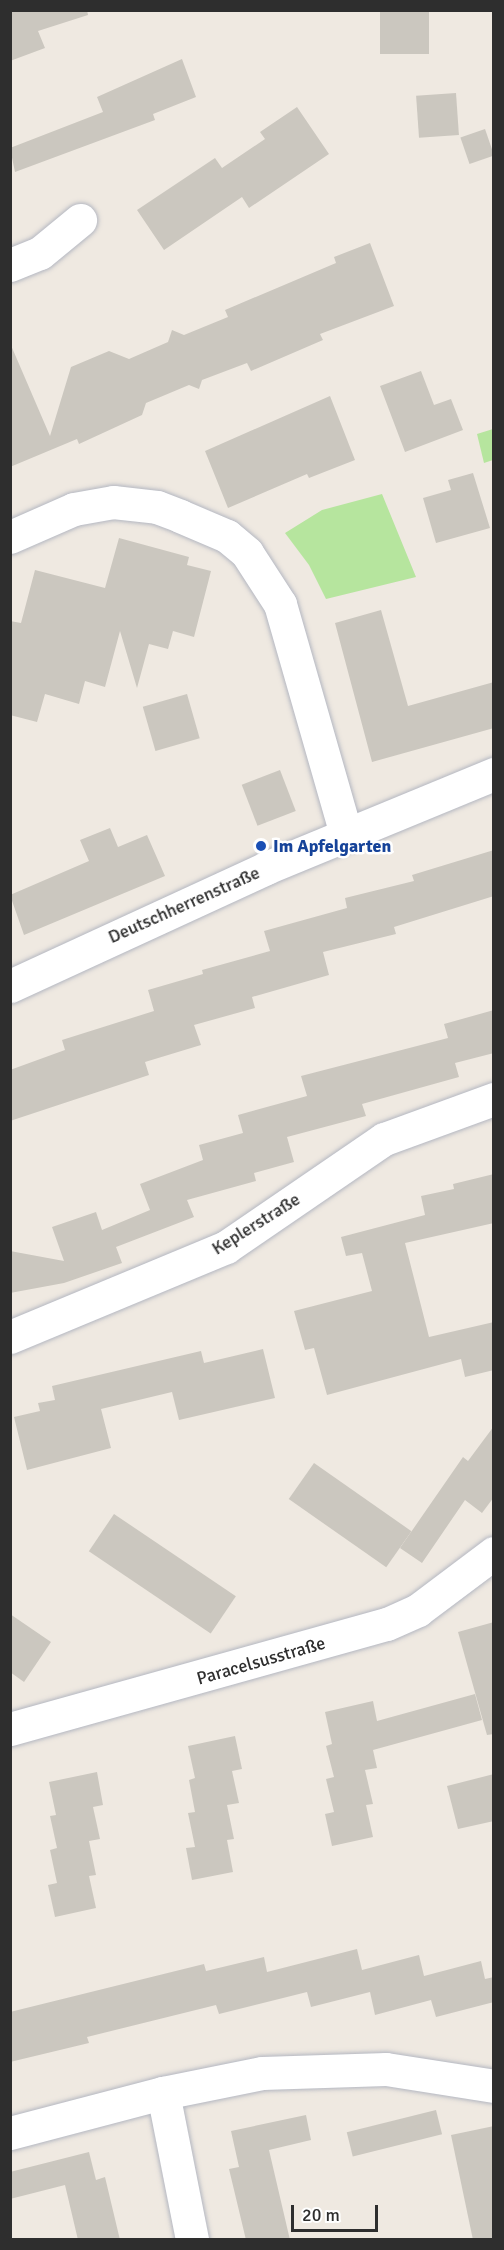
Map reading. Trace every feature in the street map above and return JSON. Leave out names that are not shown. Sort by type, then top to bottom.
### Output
[{"type":"street","points":[[10,265],[40,253],[80,220]]},
{"type":"street","points":[[10,537],[74,509],[113,502],[157,507],[227,536],[247,553],[280,604],[346,834]]},
{"type":"street","name":"Deutschherrenstraße","points":[[10,986],[346,834],[494,774]]},
{"type":"street","name":"Keplerstraße","points":[[10,1337],[226,1247],[384,1139],[494,1099]]},
{"type":"street","name":"Paracelsusstraße","points":[[10,1729],[387,1624],[418,1610],[494,1553]]},
{"type":"street","points":[[10,2133],[163,2093],[262,2073],[386,2069],[494,2086]]},
{"type":"street","points":[[163,2093],[192,2240]]},
{"type":"green space","points":[[493,429],[493,460],[484,463],[477,434]]},
{"type":"green space","points":[[382,494],[416,577],[326,599],[309,565],[285,533],[322,510]]},
{"type":"building","points":[[10,10],[87,10],[88,15],[38,31],[45,48],[10,61]]},
{"type":"building","points":[[380,10],[429,10],[429,54],[380,54]]},
{"type":"building","points":[[182,59],[196,97],[153,114],[155,120],[15,172],[10,148],[103,112],[97,97]]},
{"type":"building","points":[[456,93],[459,135],[419,138],[416,96]]},
{"type":"building","points":[[297,107],[329,154],[249,208],[242,197],[164,250],[137,210],[215,158],[222,168],[265,139],[260,132]]},
{"type":"building","points":[[485,129],[494,156],[470,164],[460,137]]},
{"type":"building","points":[[370,243],[394,306],[320,334],[323,340],[251,371],[247,363],[202,380],[199,389],[189,385],[146,403],[142,415],[79,444],[77,439],[10,467],[10,343],[50,436],[71,367],[109,351],[129,359],[168,342],[172,330],[184,335],[228,317],[225,310],[336,263],[334,257]]},
{"type":"building","points":[[421,371],[434,405],[451,399],[463,430],[405,452],[380,386]]},
{"type":"building","points":[[330,396],[355,460],[309,478],[307,474],[228,508],[205,451]]},
{"type":"building","points":[[473,473],[490,528],[436,543],[423,498],[451,490],[448,480]]},
{"type":"building","points":[[119,538],[189,557],[187,565],[211,571],[194,637],[173,631],[168,649],[149,644],[137,688],[120,631],[105,687],[85,681],[79,704],[45,694],[37,722],[10,715],[10,621],[21,623],[35,570],[105,588]]},
{"type":"building","points":[[381,610],[408,706],[494,682],[494,728],[372,762],[335,623]]},
{"type":"building","points":[[187,694],[200,738],[155,751],[143,707]]},
{"type":"building","points":[[280,770],[296,811],[257,826],[242,785]]},
{"type":"building","points":[[110,828],[118,847],[147,835],[165,876],[24,935],[10,895],[89,861],[80,840]]},
{"type":"building","points":[[494,850],[494,896],[394,927],[396,934],[323,952],[329,975],[252,997],[255,1008],[194,1025],[201,1045],[145,1062],[149,1075],[10,1121],[10,1070],[65,1050],[62,1040],[154,1011],[148,990],[203,974],[202,970],[270,951],[264,931],[347,908],[345,898],[414,881],[412,875]]},
{"type":"building","points":[[494,1010],[494,1053],[455,1063],[459,1077],[362,1104],[366,1116],[287,1137],[294,1162],[254,1173],[256,1181],[187,1200],[194,1217],[116,1247],[122,1263],[64,1283],[10,1293],[10,1251],[64,1261],[52,1227],[96,1212],[102,1230],[150,1210],[140,1184],[203,1160],[199,1145],[243,1133],[238,1115],[307,1096],[301,1076],[448,1038],[444,1024]]},
{"type":"building","points":[[494,1174],[494,1223],[405,1243],[429,1337],[494,1322],[494,1370],[465,1377],[461,1359],[327,1395],[314,1348],[305,1350],[294,1311],[372,1291],[362,1253],[346,1256],[341,1237],[425,1215],[421,1196],[454,1189],[453,1184]]},
{"type":"building","points":[[263,1349],[275,1398],[179,1420],[172,1392],[101,1409],[111,1448],[27,1470],[14,1417],[40,1411],[38,1403],[55,1400],[52,1386],[201,1351],[204,1363]]},
{"type":"building","points":[[494,1426],[494,1497],[482,1513],[465,1500],[422,1563],[400,1548],[463,1457],[468,1461]]},
{"type":"building","points":[[314,1463],[411,1531],[386,1567],[289,1499]]},
{"type":"building","points":[[114,1514],[236,1596],[211,1634],[89,1551]]},
{"type":"building","points":[[10,1614],[51,1642],[24,1682],[10,1672]]},
{"type":"building","points":[[494,1622],[494,1734],[487,1735],[458,1632]]},
{"type":"building","points":[[475,1694],[482,1720],[373,1750],[377,1768],[365,1770],[373,1804],[366,1805],[373,1837],[332,1846],[325,1814],[334,1812],[326,1779],[334,1777],[326,1746],[332,1744],[325,1712],[373,1701],[377,1721]]},
{"type":"building","points":[[235,1736],[242,1769],[232,1771],[239,1803],[227,1805],[234,1839],[227,1840],[233,1872],[192,1880],[186,1848],[195,1847],[188,1813],[195,1812],[189,1780],[195,1778],[188,1746]]},
{"type":"building","points":[[97,1772],[103,1805],[93,1807],[100,1839],[89,1841],[96,1875],[89,1876],[96,1908],[55,1917],[48,1885],[57,1883],[50,1850],[57,1848],[50,1816],[56,1815],[49,1782]]},
{"type":"building","points":[[494,1774],[494,1821],[458,1829],[447,1786]]},
{"type":"building","points":[[357,1949],[362,1970],[419,1955],[424,1976],[481,1961],[485,1979],[494,1977],[494,2002],[436,2017],[431,2000],[375,2015],[370,1992],[311,2007],[307,1992],[219,2014],[216,2005],[87,2037],[89,2043],[10,2062],[10,2012],[204,1964],[206,1971],[264,1957],[267,1972]]},
{"type":"building","points":[[436,2110],[442,2134],[353,2157],[347,2132]]},
{"type":"building","points":[[306,2115],[311,2140],[269,2150],[290,2240],[246,2240],[229,2169],[239,2167],[231,2131]]},
{"type":"building","points":[[494,2126],[494,2240],[473,2240],[451,2135]]},
{"type":"building","points":[[89,2152],[96,2180],[105,2177],[120,2240],[78,2240],[65,2185],[10,2199],[10,2172]]},
{"type":"place","name":"Im Apfelgarten","points":[[261,846]]}]
